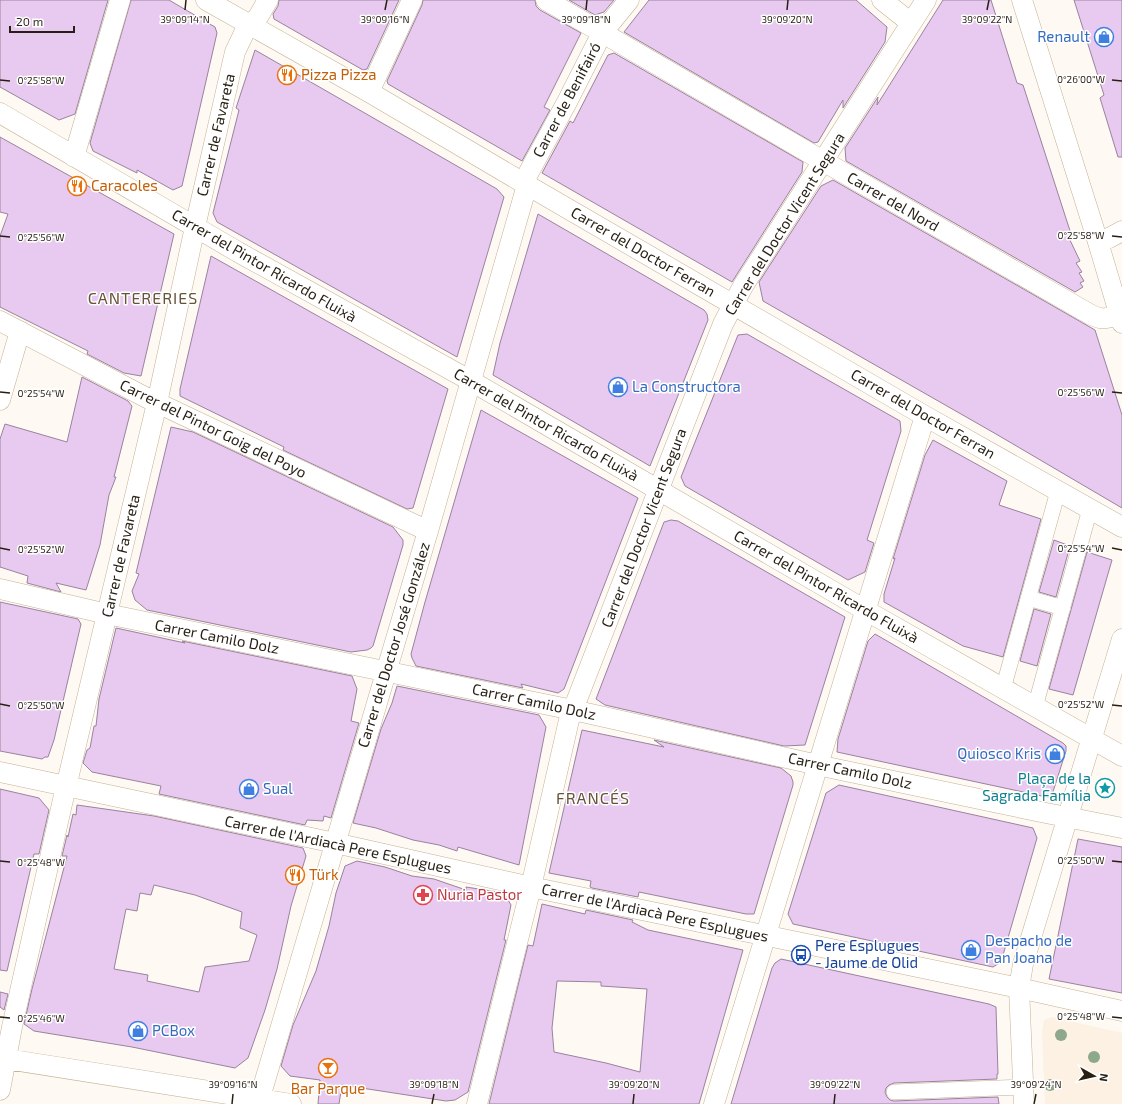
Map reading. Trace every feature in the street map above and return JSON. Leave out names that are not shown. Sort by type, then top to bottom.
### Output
[{"type":"street","points":[[74,157],[120,0]]},
{"type":"street","name":"Carrer del Doctor Ferran","points":[[206,0],[369,92],[925,416],[1122,527]]},
{"type":"street","name":"Carrer de Favareta","points":[[0,1090],[3,1058],[14,1019],[157,403],[235,52],[241,38],[258,17],[268,0]]},
{"type":"street","points":[[369,92],[412,0]]},
{"type":"street","name":"Carrer del Nord","points":[[546,0],[1096,318],[1121,319]]},
{"type":"street","name":"Carrer de Benifairó","points":[[525,184],[602,33],[629,0]]},
{"type":"street","points":[[882,0],[911,23]]},
{"type":"street","name":"Carrer del Doctor Vicent Segura","points":[[477,1104],[531,887],[569,720],[723,324],[733,304],[926,0]]},
{"type":"street","points":[[1022,0],[1121,319]]},
{"type":"street","name":"Carrer del Pintor Ricardo Fluixà","points":[[0,113],[195,227],[471,381],[865,610],[1092,738]]},
{"type":"street","name":"Carrer del Doctor José González","points":[[259,1101],[428,531],[525,184]]},
{"type":"street","points":[[1098,242],[1122,232]]},
{"type":"street","name":"Carrer del Pintor Goig del Poyo","points":[[0,321],[157,403],[428,531]]},
{"type":"street","points":[[0,400],[20,331]]},
{"type":"street","points":[[714,1104],[925,416]]},
{"type":"street","points":[[1003,689],[1058,491]]},
{"type":"street","points":[[1035,707],[1090,509]]},
{"type":"street","name":"Carrer Camilo Dolz","points":[[0,589],[107,614],[573,710],[1067,817]]},
{"type":"street","points":[[1028,598],[1062,608]]},
{"type":"street","points":[[894,1092],[1023,1095],[1019,988],[1023,964],[1122,639]]},
{"type":"street","points":[[1092,738],[1122,756]]},
{"type":"street","name":"Carrer de l'Ardiacà Pere Esplugues","points":[[0,772],[335,843],[531,887],[1019,988],[1122,1011]]},
{"type":"street","points":[[1067,817],[1122,828]]},
{"type":"street","points":[[3,1058],[259,1101],[291,1104]]},
{"type":"shaded area","points":[[1052,1017],[1122,1033],[1122,1104],[1045,1104],[1042,1031],[1044,1020]]},
{"type":"building","points":[[0,0],[108,0],[75,114],[59,120],[0,87]]},
{"type":"building","points":[[131,0],[169,0],[215,27],[217,33],[182,186],[173,190],[137,170],[137,173],[93,151],[90,143]]},
{"type":"building","points":[[279,0],[399,0],[367,69],[363,70],[274,19],[273,14],[278,6]]},
{"type":"building","points":[[423,0],[535,0],[536,6],[540,10],[581,33],[544,107],[550,110],[522,161],[388,84],[387,81]]},
{"type":"building","points":[[569,0],[614,0],[604,12],[595,15]]},
{"type":"building","points":[[649,0],[856,0],[887,27],[885,42],[843,108],[843,100],[818,142],[814,143],[624,32]]},
{"type":"building","points":[[943,0],[991,0],[1017,83],[1023,85],[1072,237],[1069,238],[1080,261],[1076,263],[1082,272],[1079,273],[1084,281],[1080,283],[1083,287],[1075,292],[846,161],[845,148],[878,97],[877,105]]},
{"type":"building","name":"Renault","points":[[1074,0],[1122,0],[1122,157],[1118,157],[1100,98],[1104,95]]},
{"type":"building","points":[[255,50],[497,189],[504,197],[457,357],[217,222],[213,213],[239,110],[236,108]]},
{"type":"building","points":[[614,53],[803,162],[802,172],[732,282],[542,173],[570,121],[573,123],[608,55]]},
{"type":"building","points":[[0,137],[174,234],[141,376],[124,373],[87,354],[88,351],[0,307],[0,236],[8,214],[0,212]]},
{"type":"building","points":[[833,180],[1095,330],[1122,415],[1122,508],[763,301],[759,282],[821,186]]},
{"type":"building","points":[[538,214],[704,310],[707,314],[708,320],[650,466],[493,375],[500,343]]},
{"type":"building","points":[[211,256],[448,389],[413,508],[407,509],[283,450],[284,447],[180,396],[180,389]]},
{"type":"building","points":[[747,334],[900,421],[901,431],[867,540],[874,543],[865,572],[848,580],[685,486],[681,477],[738,335]]},
{"type":"building","points":[[82,377],[128,401],[132,406],[114,477],[116,477],[109,495],[100,545],[86,590],[56,583],[61,592],[27,583],[28,576],[0,567],[0,439],[5,424],[67,442]]},
{"type":"building","points":[[481,410],[638,498],[564,689],[558,693],[521,684],[523,688],[416,666],[412,658],[411,654],[425,602]]},
{"type":"building","points":[[171,427],[193,432],[393,527],[403,540],[403,545],[373,646],[371,648],[351,652],[147,610],[135,600],[132,591],[139,574],[136,573]]},
{"type":"building","points":[[933,440],[1007,481],[999,505],[1041,519],[1003,657],[963,646],[884,602],[884,594],[895,558],[893,559],[925,455]]},
{"type":"building","points":[[671,520],[678,521],[845,617],[805,745],[784,746],[605,705],[596,699],[664,522]]},
{"type":"building","points":[[1054,540],[1070,546],[1056,597],[1039,592]]},
{"type":"building","points":[[1087,552],[1112,560],[1073,695],[1049,689]]},
{"type":"building","points":[[0,602],[78,619],[81,624],[54,740],[48,757],[42,759],[0,751]]},
{"type":"building","points":[[1034,609],[1051,614],[1037,666],[1020,661]]},
{"type":"building","points":[[116,628],[352,676],[357,689],[351,721],[359,723],[331,818],[324,816],[323,821],[307,820],[305,825],[159,794],[161,786],[92,772],[83,763],[87,750],[90,748],[94,726],[96,726],[99,699]]},
{"type":"building","points":[[875,634],[1063,743],[1066,746],[1066,751],[1051,798],[837,752],[838,739],[868,641]]},
{"type":"building","points":[[397,686],[539,715],[546,727],[519,865],[458,847],[457,851],[353,823],[381,729],[392,703]]},
{"type":"building","points":[[582,730],[664,747],[654,740],[781,768],[791,776],[793,785],[754,914],[746,914],[639,892],[638,897],[592,888],[590,887],[591,881],[549,873]]},
{"type":"building","points":[[839,785],[1033,828],[1037,838],[1001,962],[993,967],[793,924],[788,914],[826,793]]},
{"type":"building","points":[[0,789],[39,798],[49,810],[39,854],[34,854],[7,971],[0,970]]},
{"type":"building","points":[[77,805],[154,816],[303,848],[306,856],[291,906],[277,969],[265,1010],[248,1058],[235,1068],[132,1047],[34,1031],[24,1024],[67,856],[62,856],[67,835],[68,837],[73,814],[76,815]],"holes":[[[154,885],[195,895],[242,912],[240,928],[257,935],[249,961],[205,967],[199,992],[147,981],[148,975],[114,969],[126,909],[137,911],[140,893],[151,895]]]},
{"type":"building","points":[[1078,839],[1122,847],[1122,993],[1049,979]]},
{"type":"building","points":[[357,861],[385,867],[412,876],[434,879],[466,890],[466,887],[504,893],[511,905],[504,940],[506,940],[468,1092],[455,1100],[446,1101],[342,1085],[339,1104],[318,1104],[320,1080],[290,1076],[281,1066],[293,1025],[316,971],[329,926],[336,893],[345,866]]},
{"type":"building","points":[[542,904],[585,914],[586,910],[633,920],[632,922],[648,930],[743,950],[699,1104],[489,1104],[528,945],[533,946]],"holes":[[[557,981],[601,982],[601,986],[647,989],[640,1072],[554,1052],[552,1028]]]},
{"type":"building","points":[[781,959],[989,1004],[996,1007],[997,1079],[894,1083],[886,1088],[885,1092],[890,1100],[894,1101],[998,1097],[999,1104],[731,1104],[772,968],[775,963]]},
{"type":"building","points":[[0,992],[8,994],[4,1010],[0,1007]]},
{"type":"place","name":"Renault","points":[[1104,37]]},
{"type":"place","name":"Pizza Pizza","points":[[287,75]]},
{"type":"place","name":"Caracoles","points":[[77,186]]},
{"type":"place","name":"La Constructora","points":[[618,387]]},
{"type":"place","name":"Quiosco Kris","points":[[1055,754]]},
{"type":"place","name":"Plaça de la Sagrada Família","points":[[1105,788]]},
{"type":"place","name":"Sual","points":[[249,789]]},
{"type":"place","name":"Türk","points":[[295,875]]},
{"type":"place","name":"Nuria Pastor","points":[[423,895]]},
{"type":"place","name":"Despacho de Pan Joana","points":[[971,950]]},
{"type":"place","name":"Pere Esplugues - Jaume de Olid","points":[[801,955]]},
{"type":"place","name":"PCBox","points":[[138,1031]]},
{"type":"place","name":"Bar Parque","points":[[328,1068]]},
{"type":"district","name":"CANTERERIES","points":[[143,298]]},
{"type":"district","name":"FRANCÉS","points":[[593,798]]}]
